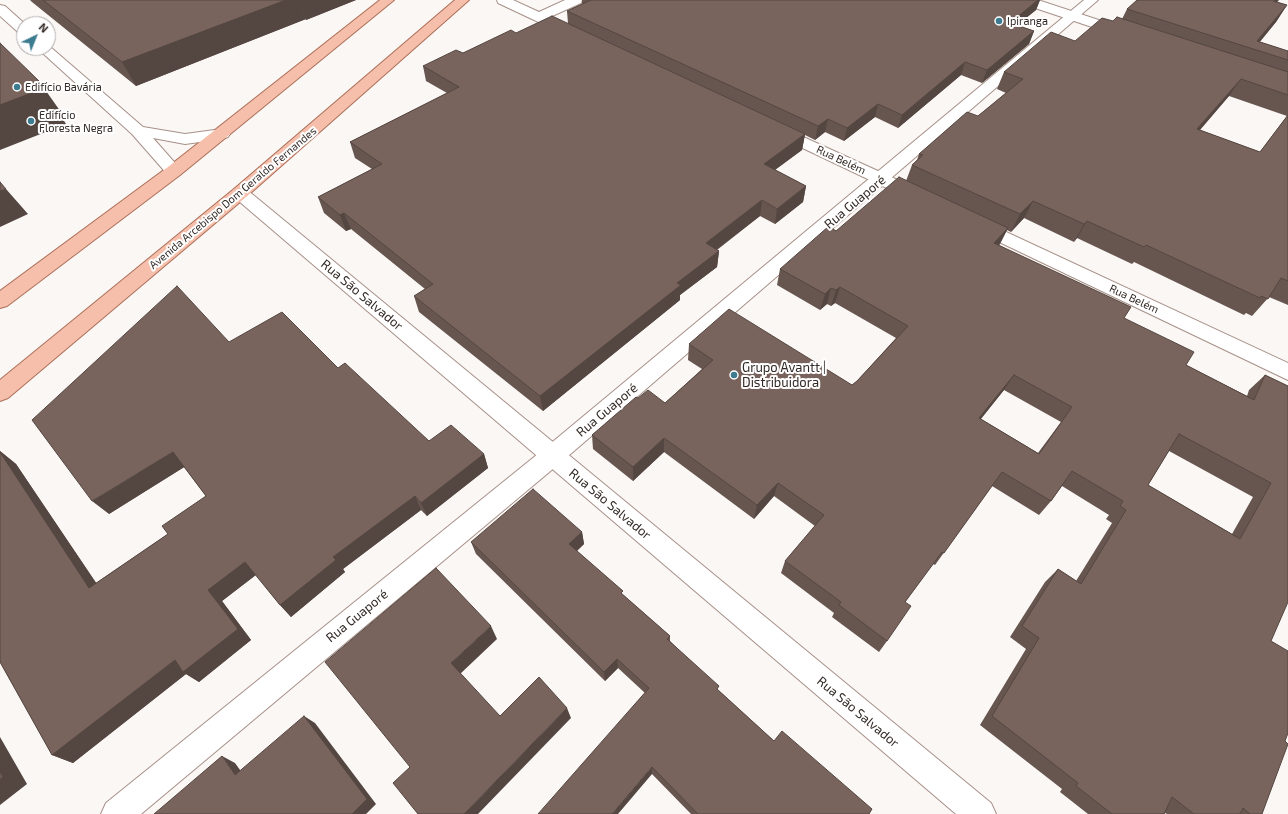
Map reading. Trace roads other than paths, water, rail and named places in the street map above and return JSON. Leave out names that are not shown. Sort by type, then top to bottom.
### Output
[{"type":"main road","points":[[0,301],[174,172],[388,0]]},
{"type":"main road","name":"Avenida Arcebispo Dom Geraldo Fernandes","points":[[0,392],[240,193],[463,0]]},
{"type":"street","points":[[503,0],[589,41]]},
{"type":"street","points":[[538,17],[576,0]]},
{"type":"street","points":[[1025,0],[1140,38]]},
{"type":"street","name":"Rua Guaporé","points":[[117,814],[552,456],[882,179],[1092,0]]},
{"type":"street","points":[[0,9],[16,23]]},
{"type":"street","points":[[53,56],[138,131],[174,172]]},
{"type":"street","name":"Rua Belém","points":[[760,122],[932,203]]},
{"type":"street","points":[[138,131],[185,139],[222,134]]},
{"type":"street","name":"Rua São Salvador","points":[[240,193],[980,814]]},
{"type":"street","name":"Rua Belém","points":[[960,216],[1288,372]]},
{"type":"place","name":"Ipiranga","points":[[999,21]]},
{"type":"place","name":"Edifício Bavária","points":[[17,87]]},
{"type":"place","name":"Edifício Floresta Negra","points":[[31,121]]},
{"type":"place","name":"Grupo Avantt | Distribuidora","points":[[734,375]]}]
